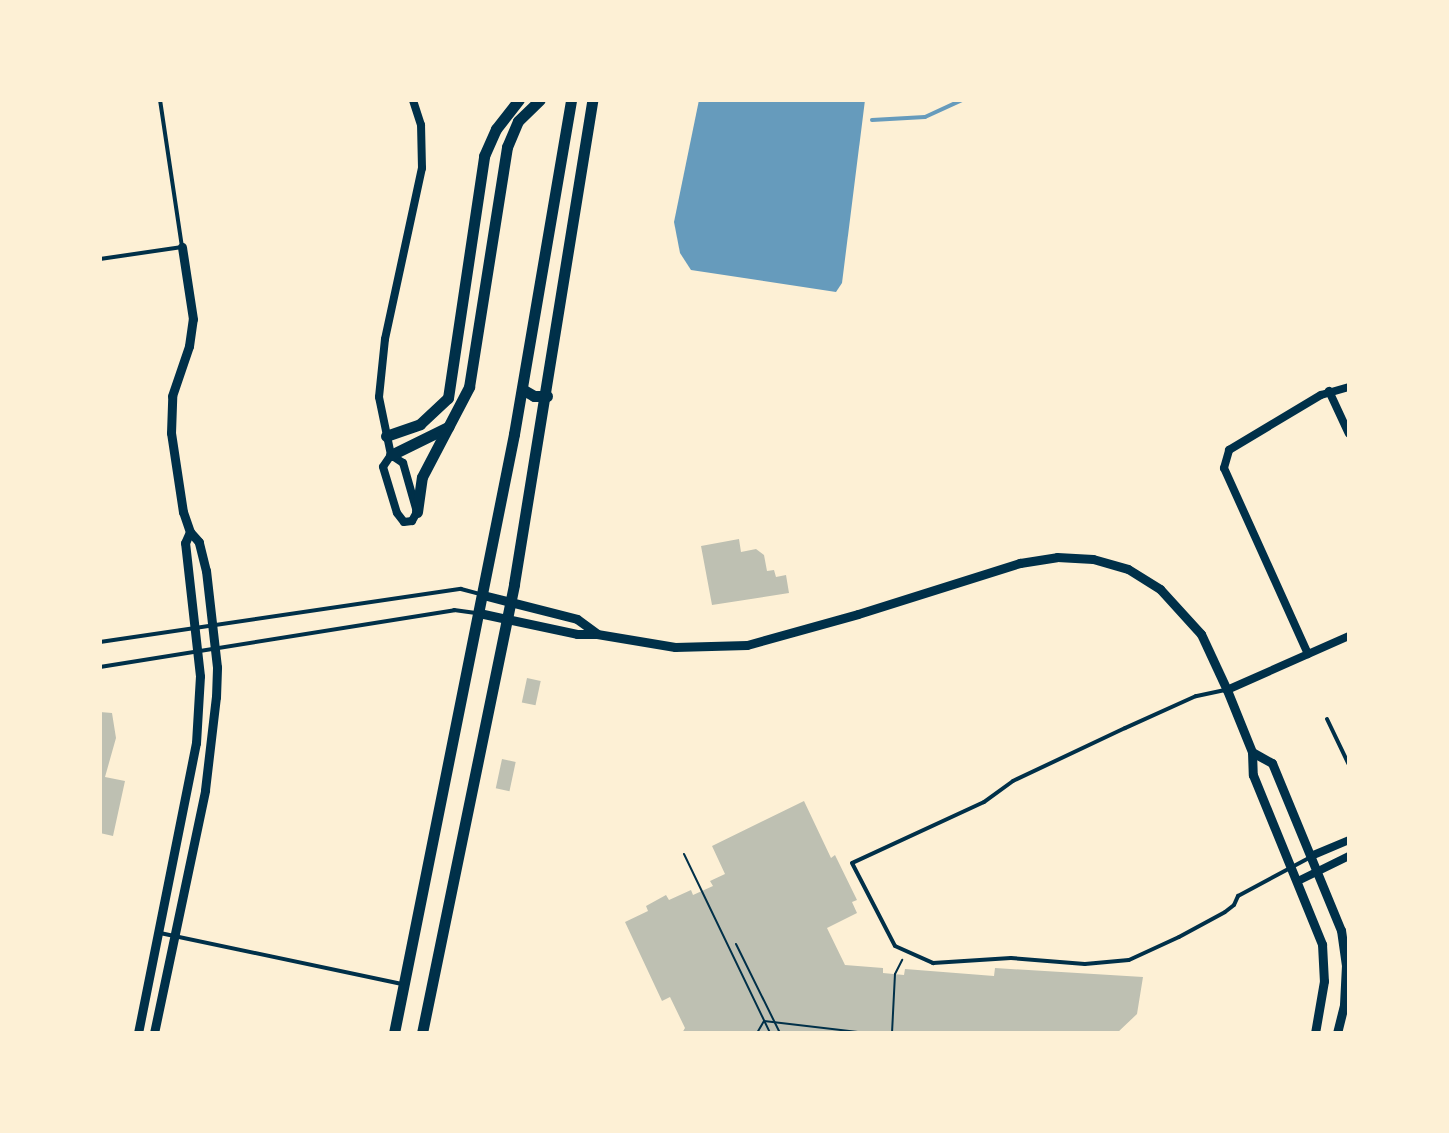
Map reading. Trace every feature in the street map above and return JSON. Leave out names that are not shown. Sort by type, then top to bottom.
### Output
[{"type":"main road","points":[[386,436],[420,424],[448,398],[484,156],[496,129],[519,100]]},
{"type":"main road","points":[[417,512],[422,477],[469,387],[507,147],[518,121],[540,100]]},
{"type":"main road","points":[[422,1033],[507,619],[547,396],[592,100]]},
{"type":"main road","points":[[394,1033],[522,389],[570,102]]},
{"type":"main road","points":[[522,389],[534,396],[547,396]]},
{"type":"main road","points":[[391,455],[449,427]]},
{"type":"street","points":[[391,455],[383,467],[397,513],[408,522],[416,518],[417,512],[403,463],[391,455],[379,397],[385,339],[422,168],[421,125],[413,100]]},
{"type":"street","points":[[154,1033],[214,730],[215,649],[206,571],[199,542],[190,532],[179,487],[171,412],[193,319],[182,247]]},
{"type":"street","points":[[1308,654],[1224,468],[1229,450],[1329,391],[1349,387]]},
{"type":"street","points":[[1329,391],[1349,434]]},
{"type":"street","points":[[138,1033],[196,743],[200,676],[185,543],[190,532]]},
{"type":"street","points":[[479,613],[577,634],[597,634],[686,648],[747,645],[1020,563],[1057,557],[1093,559],[1128,569],[1160,589],[1201,634],[1252,752],[1253,775],[1322,944],[1324,981],[1315,1033]]},
{"type":"street","points":[[483,595],[577,619],[597,634]]},
{"type":"street","points":[[1227,690],[1349,636]]},
{"type":"street","points":[[1252,752],[1272,763],[1341,930],[1344,1005],[1337,1033]]},
{"type":"street","points":[[1311,856],[1349,840]]},
{"type":"street","points":[[1298,881],[1349,856]]},
{"type":"lane","points":[[100,259],[182,247],[160,100]]},
{"type":"lane","points":[[100,642],[461,589],[483,595]]},
{"type":"lane","points":[[100,667],[454,610],[479,613]]},
{"type":"lane","points":[[1227,690],[1196,696],[1125,728],[1013,781],[984,802],[852,863],[895,946],[933,963],[1011,958],[1085,964],[1129,960],[1234,905],[1238,896],[1311,856]]},
{"type":"lane","points":[[1327,719],[1349,765]]},
{"type":"lane","points":[[160,933],[404,985]]},
{"type":"path","points":[[684,854],[770,1033]]},
{"type":"path","points":[[736,944],[782,1033],[797,1033]]},
{"type":"path","points":[[892,1033],[895,974],[906,951]]},
{"type":"path","points":[[757,1033],[764,1021]]},
{"type":"path","points":[[764,1021],[866,1033]]},
{"type":"water","points":[[699,100],[865,100],[842,283],[836,292],[691,270],[680,253],[674,222]]},
{"type":"building","points":[[739,539],[741,552],[756,549],[764,555],[767,571],[774,570],[776,577],[786,575],[789,593],[712,605],[701,546]]},
{"type":"building","points":[[527,678],[541,681],[535,705],[522,702]]},
{"type":"building","points":[[100,712],[112,713],[116,738],[105,777],[125,781],[113,836],[100,833]]},
{"type":"building","points":[[502,759],[516,762],[509,791],[496,788]]},
{"type":"building","points":[[804,801],[831,858],[835,855],[857,900],[852,902],[857,913],[827,928],[845,965],[883,968],[883,973],[904,975],[905,969],[994,976],[995,968],[1143,977],[1137,1014],[1117,1033],[682,1033],[685,1028],[670,997],[662,1001],[625,922],[648,911],[646,906],[666,895],[669,900],[691,890],[693,895],[713,886],[710,881],[725,874],[712,846]]},
{"type":"waterway","points":[[872,120],[925,117],[962,100]]}]
